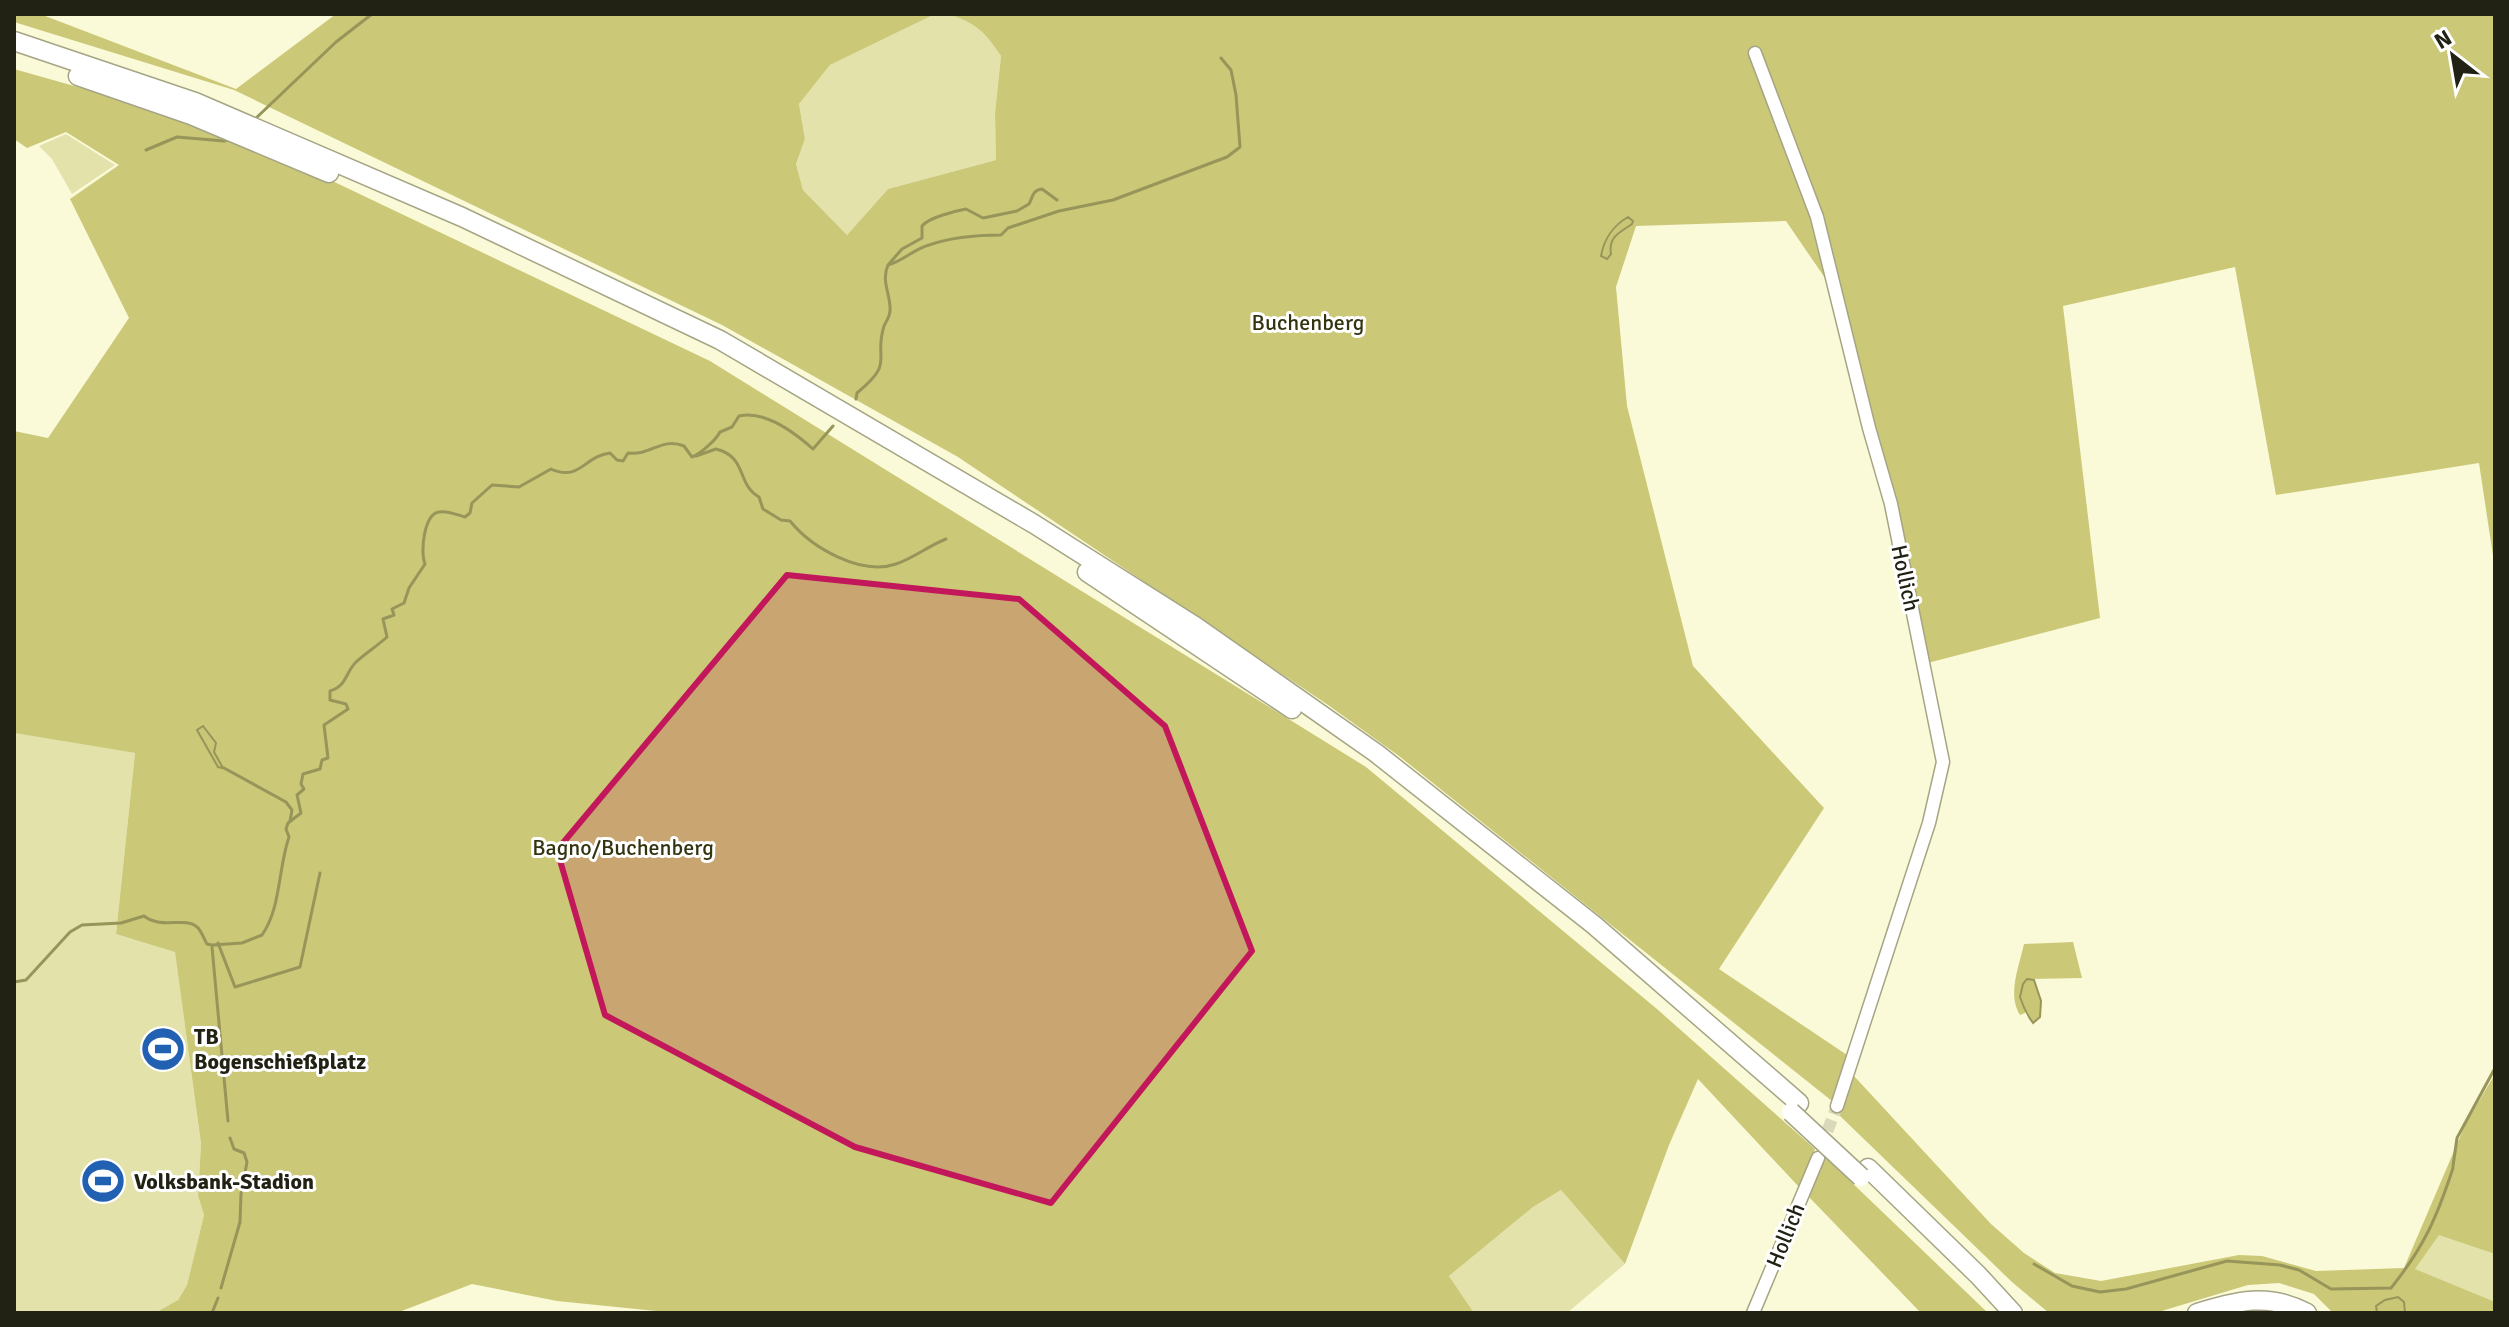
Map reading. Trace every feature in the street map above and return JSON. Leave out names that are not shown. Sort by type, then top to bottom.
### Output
[{"type":"highway","points":[[14,41],[195,102],[475,223],[720,340],[1034,524],[1195,626],[1376,753],[1594,925],[1978,1275],[2025,1313]]},
{"type":"highway","points":[[14,54],[205,121],[458,228],[716,349],[1018,526],[1369,761],[1590,935],[1795,1108]]},
{"type":"highway","points":[[1864,1172],[1997,1313]]},
{"type":"highway","points":[[1978,1275],[2013,1313]]},
{"type":"highway","points":[[2197,1313],[2251,1300],[2284,1301],[2307,1313]]},
{"type":"street","name":"Hollich","points":[[1755,53],[1817,217],[1891,504],[1943,762],[1929,823],[1837,1106]]},
{"type":"street","name":"Hollich","points":[[1753,1313],[1818,1158]]},
{"type":"highlighted area","points":[[787,575],[1019,599],[1165,726],[1252,951],[1051,1203],[855,1147],[605,1015],[557,850]]},
{"type":"green space","name":"Buchenberg","points":[[14,14],[40,14],[236,89],[336,14],[948,14],[2495,14],[2495,569],[2479,463],[2276,495],[2235,267],[2063,306],[2100,618],[1920,665],[1891,504],[1825,278],[1786,221],[1636,226],[1616,287],[1627,406],[1693,666],[1824,808],[1719,969],[1847,1055],[1837,1105],[1399,756],[958,457],[722,325],[234,90],[14,22]],"holes":[[[933,15],[958,17],[979,29],[1001,56],[995,113],[996,160],[888,189],[847,235],[803,190],[796,164],[805,139],[799,104],[830,65]]]},
{"type":"green space","points":[[948,14],[979,29],[1001,56],[995,113],[996,160],[888,189],[847,235],[803,190],[796,164],[805,139],[799,104],[830,65],[933,15]]},
{"type":"green space","name":"Bagno/Buchenberg","points":[[14,69],[138,104],[303,167],[710,361],[1366,767],[1657,1009],[1815,1149],[1799,1187],[1698,1079],[1669,1145],[1625,1264],[1561,1190],[1533,1207],[1449,1276],[1474,1313],[676,1313],[557,1301],[472,1284],[399,1312],[155,1313],[178,1300],[187,1285],[204,1215],[198,1196],[201,1144],[175,952],[116,934],[135,753],[14,733],[14,431],[48,438],[129,318],[70,199],[119,165],[66,132],[27,148],[14,139]]},
{"type":"green space","points":[[66,134],[115,165],[72,194],[52,159],[39,146]]},
{"type":"green space","points":[[14,733],[135,753],[116,934],[175,951],[201,1145],[198,1196],[204,1215],[187,1285],[178,1300],[155,1313],[14,1313]]},
{"type":"green space","points":[[2073,942],[2082,978],[2031,979],[2021,1000],[2025,1004],[2025,1013],[2020,1015],[2014,989],[2024,944]]},
{"type":"green space","points":[[2495,1074],[2495,1254],[2439,1235],[2415,1269],[2495,1302],[2495,1313],[2333,1313],[2314,1294],[2279,1283],[2248,1285],[2155,1313],[2049,1313],[2012,1282],[1838,1114],[1854,1076],[1991,1224],[2024,1253],[2055,1273],[2101,1281],[2239,1255],[2262,1256],[2316,1271],[2404,1268],[2466,1123]]},
{"type":"green space","points":[[1823,1155],[1988,1313],[1921,1313],[1808,1196]]},
{"type":"green space","points":[[1561,1190],[1625,1264],[1567,1313],[1474,1313],[1449,1276],[1533,1207]]},
{"type":"green space","points":[[2439,1234],[2495,1254],[2494,1304],[2414,1269]]},
{"type":"shaded area","points":[[1628,217],[1632,224],[1613,239],[1607,259],[1601,256],[1610,233]]},
{"type":"shaded area","points":[[203,726],[216,743],[214,752],[223,768],[218,767],[197,730]]},
{"type":"shaded area","points":[[2027,979],[2034,980],[2041,1001],[2040,1017],[2033,1023],[2020,997]]},
{"type":"shaded area","points":[[2398,1297],[2404,1302],[2405,1313],[2377,1313],[2376,1306]]},
{"type":"waterway","points":[[254,120],[336,42],[372,14]]},
{"type":"waterway","points":[[856,399],[857,393],[880,367],[881,338],[890,311],[886,282],[888,265],[938,242],[1001,235],[1008,228],[1059,211],[1113,200],[1227,157],[1240,147],[1231,70],[1221,58]]},
{"type":"waterway","points":[[146,150],[177,137],[230,139]]},
{"type":"waterway","points":[[888,265],[902,249],[922,238],[922,226],[936,218],[966,209],[983,218],[1017,211],[1029,204],[1035,192],[1042,189],[1057,200]]},
{"type":"waterway","points":[[14,982],[26,980],[70,932],[82,925],[121,923],[144,916],[158,922],[192,924],[200,930],[207,944],[212,945],[242,943],[262,935],[276,901],[289,837],[286,829],[288,823],[301,813],[297,795],[304,789],[301,784],[303,774],[320,769],[322,760],[328,758],[324,725],[348,709],[346,704],[330,700],[330,691],[343,683],[356,662],[387,637],[383,619],[394,615],[392,609],[404,603],[409,588],[425,564],[424,534],[434,514],[445,512],[465,517],[470,513],[472,503],[492,485],[519,487],[551,469],[569,472],[610,453],[623,461],[628,453],[676,444],[684,446],[692,457],[708,446],[720,432],[732,427],[739,416],[769,419],[813,449],[833,426]]},
{"type":"waterway","points":[[696,456],[716,449],[726,453],[738,464],[763,509],[781,520],[790,521],[824,550],[853,563],[882,567],[896,564],[946,539]]},
{"type":"waterway","points":[[224,768],[286,802],[292,810],[290,821]]},
{"type":"waterway","points":[[218,943],[235,987],[300,967],[320,873]]},
{"type":"waterway","points":[[212,947],[228,1121]]},
{"type":"waterway","points":[[2453,1166],[2457,1138],[2495,1068]]},
{"type":"waterway","points":[[221,1288],[240,1222],[247,1162],[244,1153],[234,1149],[230,1138]]},
{"type":"waterway","points":[[2034,1264],[2072,1286],[2100,1292],[2126,1289],[2227,1261],[2280,1265],[2299,1270],[2331,1289],[2391,1288],[2428,1231],[2453,1168]]},
{"type":"waterway","points":[[212,1313],[218,1298]]},
{"type":"tunnel","points":[[1821,1148],[1837,1106]]},
{"type":"place","name":"TB Bogenschießplatz","points":[[163,1049]]},
{"type":"place","name":"Volksbank-Stadion","points":[[103,1181]]}]
